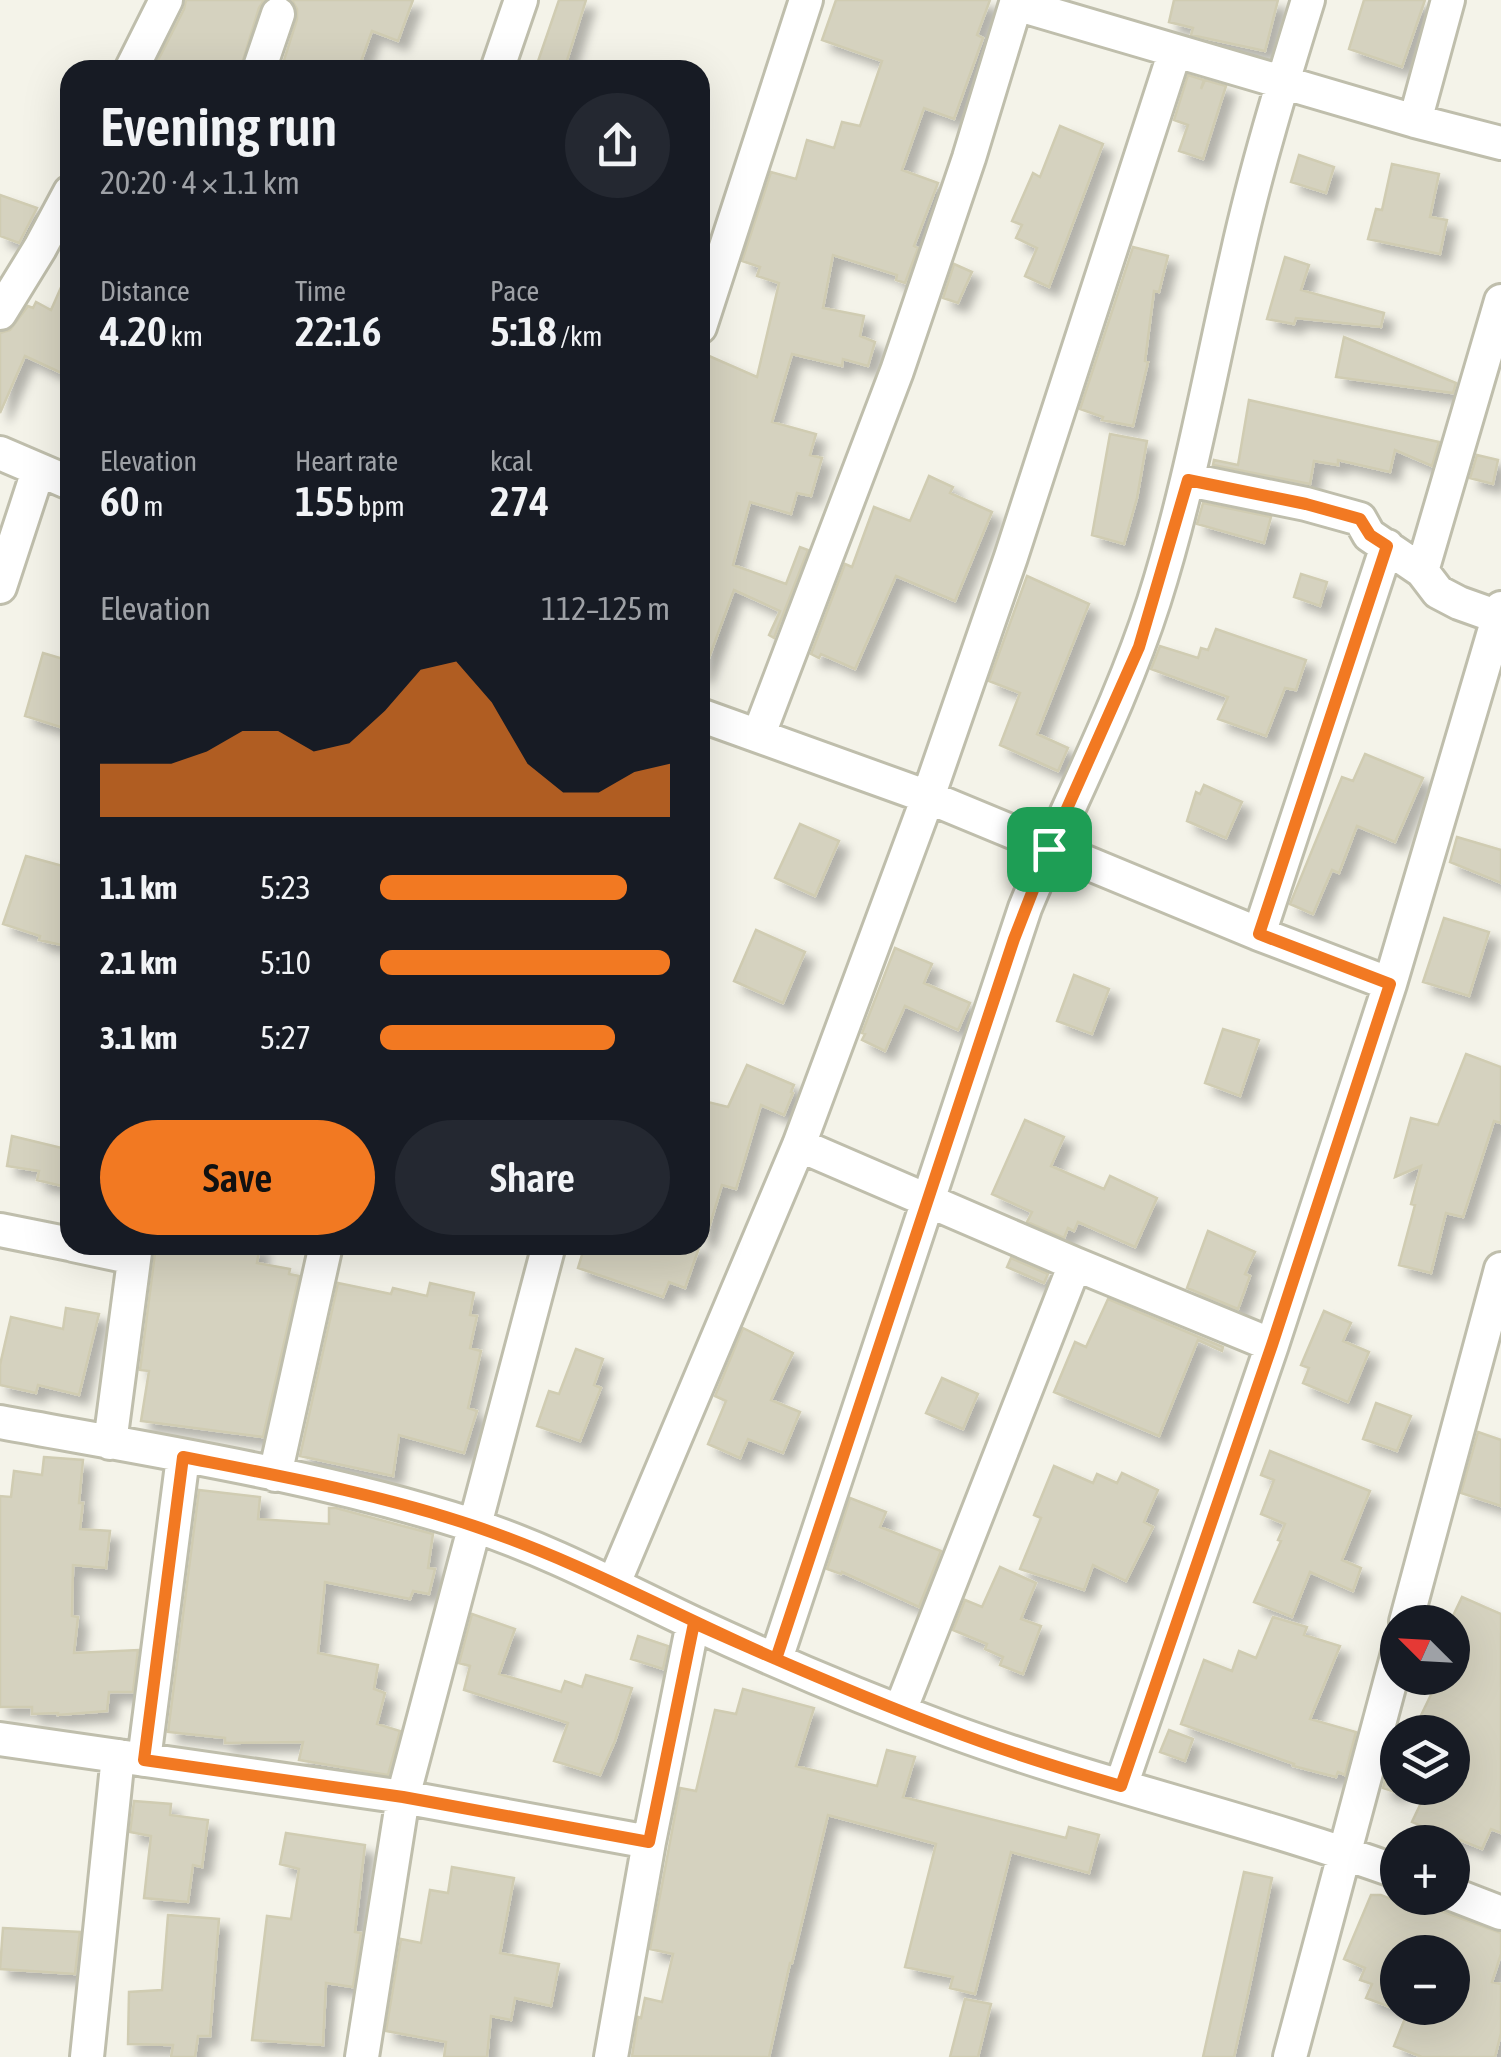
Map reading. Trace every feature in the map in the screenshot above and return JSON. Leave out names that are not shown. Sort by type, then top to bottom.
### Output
[{"type":"street","points":[[136,60],[166,0]]},
{"type":"street","points":[[500,60],[521,0]]},
{"type":"street","points":[[710,296],[806,0]]},
{"type":"street","points":[[776,1659],[1014,939],[1049,849],[1139,647],[1188,480],[1238,250],[1308,0]]},
{"type":"street","points":[[1415,121],[1448,0]]},
{"type":"street","points":[[759,734],[897,371],[1017,2],[1501,143]]},
{"type":"street","points":[[262,60],[278,14]]},
{"type":"street","points":[[614,1584],[798,1144],[928,797],[1011,558],[1175,51]]},
{"type":"street","points":[[2,307],[60,211]]},
{"type":"street","points":[[1422,571],[1501,301]]},
{"type":"street","points":[[0,453],[60,480]]},
{"type":"street","points":[[0,587],[38,471]]},
{"type":"street","points":[[1121,1786],[1390,984],[1500,614],[1460,604],[1438,592],[1422,571],[1370,535],[1360,519],[1188,480]]},
{"type":"street","points":[[1259,934],[1387,546]]},
{"type":"street","points":[[710,717],[928,797],[1390,984]]},
{"type":"street","points":[[798,1144],[1272,1345]]},
{"type":"street","points":[[0,1230],[60,1242]]},
{"type":"street","points":[[110,1443],[134,1255]]},
{"type":"street","points":[[276,1475],[324,1255]]},
{"type":"street","points":[[362,2057],[403,1797],[546,1255]]},
{"type":"street","points":[[900,1711],[1075,1264]]},
{"type":"street","points":[[1411,1605],[1501,1268]]},
{"type":"street","points":[[0,1422],[276,1475],[474,1526],[900,1711],[1030,1758],[1380,1866]]},
{"type":"street","points":[[88,2057],[131,1758],[183,1457]]},
{"type":"street","points":[[611,2057],[649,1842],[694,1623]]},
{"type":"street","points":[[1290,2057],[1387,1695]]},
{"type":"street","points":[[0,1739],[403,1797],[649,1842]]},
{"type":"street","points":[[1470,1898],[1499,1904]]},
{"type":"building","points":[[186,0],[264,0],[243,60],[158,60]]},
{"type":"building","points":[[292,0],[413,0],[398,41],[372,31],[362,60],[284,60],[297,9]]},
{"type":"building","points":[[559,0],[586,0],[567,60],[538,60]]},
{"type":"building","points":[[836,0],[990,0],[977,35],[983,38],[954,119],[924,108],[902,170],[938,183],[914,246],[918,248],[905,283],[896,280],[897,275],[833,255],[823,308],[864,316],[860,336],[875,342],[868,366],[843,359],[842,366],[792,354],[772,422],[816,434],[810,455],[822,458],[811,496],[797,493],[791,514],[750,502],[733,565],[786,584],[800,547],[808,550],[774,638],[769,635],[780,611],[734,590],[710,655],[710,356],[757,377],[779,283],[757,276],[760,267],[742,261],[771,172],[796,179],[807,140],[834,148],[842,122],[860,126],[882,61],[822,40]]},
{"type":"building","points":[[1174,0],[1278,0],[1265,51],[1191,35],[1193,28],[1169,22]]},
{"type":"building","points":[[1364,0],[1425,0],[1402,67],[1349,49]]},
{"type":"building","points":[[1188,75],[1204,80],[1201,89],[1205,80],[1226,86],[1203,159],[1179,151],[1188,125],[1174,120]]},
{"type":"building","points":[[1060,126],[1103,144],[1049,287],[1025,276],[1037,248],[1016,238],[1022,225],[1012,221],[1033,173],[1040,177]]},
{"type":"building","points":[[1299,155],[1334,167],[1326,193],[1291,182]]},
{"type":"building","points":[[1392,164],[1439,174],[1430,217],[1447,220],[1440,254],[1368,239],[1376,209],[1382,210]]},
{"type":"building","points":[[0,195],[37,208],[19,243],[0,236]]},
{"type":"building","points":[[1133,247],[1168,256],[1159,292],[1154,291],[1145,361],[1148,362],[1133,426],[1102,420],[1103,417],[1080,409]]},
{"type":"building","points":[[1285,257],[1309,265],[1301,290],[1384,313],[1381,327],[1296,318],[1294,324],[1267,319]]},
{"type":"building","points":[[954,264],[972,272],[958,303],[943,298]]},
{"type":"building","points":[[60,290],[60,372],[25,356],[0,413],[0,333],[10,330],[28,306],[33,308],[36,302],[51,310]]},
{"type":"building","points":[[1344,337],[1456,383],[1453,393],[1336,377]]},
{"type":"building","points":[[1249,400],[1439,442],[1432,466],[1395,450],[1390,472],[1338,460],[1338,465],[1314,461],[1310,484],[1213,465],[1214,460],[1238,465]]},
{"type":"building","points":[[1110,434],[1147,441],[1124,544],[1092,535]]},
{"type":"building","points":[[1477,455],[1498,460],[1493,484],[1470,478]]},
{"type":"building","points":[[929,476],[953,487],[950,493],[992,512],[955,601],[896,576],[855,669],[821,654],[819,658],[811,654],[845,564],[852,567],[874,507],[910,521]]},
{"type":"building","points":[[1203,503],[1271,517],[1264,543],[1197,524]]},
{"type":"building","points":[[1301,574],[1327,582],[1320,606],[1294,597]]},
{"type":"building","points":[[1027,576],[1089,604],[1037,734],[1068,748],[1058,771],[1000,745],[1020,693],[989,681]]},
{"type":"building","points":[[1216,629],[1306,660],[1296,690],[1285,688],[1266,736],[1218,719],[1228,697],[1151,669],[1160,646],[1198,658],[1201,648],[1208,650]]},
{"type":"building","points":[[43,653],[60,658],[60,727],[25,716]]},
{"type":"building","points":[[1365,754],[1423,778],[1395,842],[1357,826],[1339,873],[1332,870],[1313,914],[1290,904],[1342,777],[1353,781]]},
{"type":"building","points":[[1204,785],[1242,802],[1226,838],[1187,821],[1196,792],[1200,794]]},
{"type":"building","points":[[800,824],[839,841],[815,896],[775,878]]},
{"type":"building","points":[[1457,837],[1501,850],[1501,883],[1450,862]]},
{"type":"building","points":[[26,856],[60,865],[60,945],[3,924]]},
{"type":"building","points":[[1444,918],[1489,932],[1469,996],[1423,982]]},
{"type":"building","points":[[756,930],[805,952],[783,1003],[734,981]]},
{"type":"building","points":[[895,948],[932,964],[924,983],[970,1003],[958,1030],[905,1006],[885,1051],[862,1040],[862,1033]]},
{"type":"building","points":[[1074,975],[1109,989],[1092,1034],[1057,1021]]},
{"type":"building","points":[[1223,1029],[1259,1040],[1240,1096],[1205,1083]]},
{"type":"building","points":[[1466,1054],[1501,1067],[1501,1123],[1494,1121],[1463,1217],[1446,1213],[1431,1273],[1399,1265],[1421,1166],[1395,1177],[1411,1118],[1438,1125]]},
{"type":"building","points":[[747,1065],[794,1085],[784,1115],[761,1105],[736,1189],[722,1185],[710,1225],[710,1102],[728,1107]]},
{"type":"building","points":[[1025,1120],[1064,1137],[1051,1166],[1104,1189],[1110,1176],[1157,1198],[1135,1247],[1078,1222],[1074,1231],[1068,1228],[1064,1238],[1027,1222],[1032,1212],[992,1194]]},
{"type":"building","points":[[12,1136],[60,1148],[60,1186],[37,1180],[39,1171],[7,1166]]},
{"type":"building","points":[[1208,1231],[1255,1252],[1245,1274],[1250,1276],[1238,1309],[1187,1288]]},
{"type":"building","points":[[155,1255],[258,1255],[257,1263],[290,1269],[289,1274],[299,1276],[263,1437],[141,1421],[149,1371],[140,1370]]},
{"type":"building","points":[[582,1255],[697,1255],[685,1288],[669,1282],[663,1297],[578,1268]]},
{"type":"building","points":[[1011,1258],[1048,1274],[1044,1283],[1007,1267]]},
{"type":"building","points":[[338,1283],[391,1294],[393,1288],[427,1296],[430,1283],[474,1293],[470,1315],[477,1316],[470,1348],[481,1351],[468,1408],[477,1411],[464,1453],[399,1435],[393,1476],[300,1456]]},
{"type":"building","points":[[1108,1299],[1223,1347],[1222,1351],[1198,1340],[1159,1436],[1054,1392],[1075,1342],[1086,1347]]},
{"type":"building","points":[[66,1308],[99,1314],[79,1395],[38,1385],[36,1393],[0,1385],[0,1365],[11,1317],[63,1329]]},
{"type":"building","points":[[1324,1311],[1351,1323],[1343,1341],[1369,1352],[1348,1402],[1303,1383],[1309,1368],[1301,1365]]},
{"type":"building","points":[[743,1328],[793,1353],[771,1400],[800,1412],[783,1453],[748,1439],[740,1458],[708,1444],[726,1401],[715,1396]]},
{"type":"building","points":[[576,1349],[603,1359],[594,1385],[601,1388],[580,1441],[537,1426],[549,1391],[559,1394]]},
{"type":"building","points":[[942,1378],[978,1394],[963,1429],[926,1413]]},
{"type":"building","points":[[1376,1403],[1411,1416],[1397,1451],[1363,1439]]},
{"type":"building","points":[[1478,1432],[1501,1440],[1501,1506],[1461,1493]]},
{"type":"building","points":[[1270,1451],[1370,1491],[1342,1560],[1361,1568],[1353,1591],[1310,1572],[1292,1617],[1254,1602],[1285,1524],[1261,1514],[1274,1480],[1261,1475]]},
{"type":"building","points":[[44,1457],[83,1460],[80,1529],[110,1531],[106,1568],[73,1565],[72,1616],[78,1617],[74,1653],[138,1650],[133,1692],[109,1692],[107,1711],[58,1715],[32,1714],[32,1707],[0,1707],[0,1496],[11,1497],[14,1471],[42,1475]]},
{"type":"building","points":[[1054,1466],[1093,1483],[1097,1474],[1117,1483],[1122,1473],[1158,1490],[1144,1522],[1153,1527],[1126,1581],[1093,1565],[1084,1590],[1020,1569],[1041,1518],[1034,1515]]},
{"type":"building","points":[[199,1490],[260,1497],[258,1519],[329,1524],[329,1508],[336,1508],[433,1534],[428,1568],[435,1569],[429,1594],[413,1591],[410,1599],[325,1582],[318,1653],[378,1665],[374,1689],[385,1693],[377,1724],[400,1731],[388,1775],[299,1760],[303,1742],[225,1743],[225,1738],[168,1732]]},
{"type":"building","points":[[850,1498],[886,1512],[880,1527],[941,1551],[919,1607],[827,1569]]},
{"type":"building","points":[[1000,1567],[1036,1583],[1021,1619],[1041,1626],[1023,1674],[1000,1665],[1003,1657],[985,1649],[987,1644],[953,1630],[965,1600],[982,1607]]},
{"type":"building","points":[[1462,1597],[1501,1614],[1501,1833],[1491,1829],[1482,1849],[1470,1844],[1470,1825],[1412,1822],[1420,1805],[1470,1805],[1470,1715],[1421,1715],[1431,1695],[1470,1695],[1470,1605],[1458,1605]]},
{"type":"building","points":[[472,1614],[515,1629],[499,1674],[561,1692],[565,1681],[582,1687],[586,1675],[632,1688],[600,1775],[554,1761],[568,1723],[464,1690],[470,1666],[459,1663]]},
{"type":"building","points":[[1273,1617],[1307,1627],[1304,1635],[1340,1646],[1310,1719],[1356,1732],[1345,1775],[1338,1772],[1336,1777],[1293,1766],[1181,1724],[1204,1660],[1232,1671],[1239,1651],[1256,1658]]},
{"type":"building","points":[[638,1636],[668,1646],[663,1669],[631,1659]]},
{"type":"building","points":[[743,1689],[814,1708],[796,1766],[877,1786],[887,1750],[915,1757],[903,1797],[1066,1838],[1069,1827],[1099,1835],[1089,1873],[1011,1852],[975,1994],[950,1988],[953,1977],[905,1967],[936,1844],[828,1815],[769,2057],[632,2056],[645,1998],[662,2002],[673,1954],[650,1949],[680,1788],[696,1791],[715,1710],[736,1714]]},
{"type":"building","points":[[1169,1730],[1193,1739],[1185,1761],[1160,1752]]},
{"type":"building","points":[[134,1801],[171,1804],[170,1815],[208,1820],[202,1867],[193,1865],[188,1902],[144,1898],[151,1836],[130,1832]]},
{"type":"building","points":[[286,1833],[365,1845],[355,1932],[361,1933],[353,1987],[326,1983],[323,2045],[252,2040],[267,1916],[291,1919],[299,1869],[280,1864]]},
{"type":"building","points":[[452,1867],[514,1878],[500,1953],[559,1964],[551,2006],[515,1998],[511,2020],[491,2016],[487,2057],[444,2057],[446,2042],[386,2031],[401,1939],[421,1943],[430,1890],[448,1893]]},
{"type":"building","points":[[1244,1872],[1272,1878],[1234,2057],[1203,2057]]},
{"type":"building","points":[[1371,1895],[1380,1895],[1380,1915],[1452,1915],[1501,1933],[1501,1954],[1492,1982],[1501,1984],[1501,2033],[1495,2057],[1422,2057],[1394,2046],[1402,2025],[1470,2025],[1470,1935],[1380,1935],[1380,2003],[1366,1998],[1372,1984],[1360,1980],[1365,1968],[1344,1959]]},
{"type":"building","points":[[168,1915],[219,1919],[210,2036],[198,2036],[195,2057],[171,2057],[173,2045],[128,2044],[129,1992],[162,1990]]},
{"type":"building","points":[[3,1928],[80,1932],[75,1974],[0,1969]]},
{"type":"building","points":[[965,1999],[991,2004],[978,2057],[950,2057]]},
{"type":"route","points":[[1049,849],[1014,939],[776,1659],[614,1584],[474,1526],[276,1475],[183,1457],[144,1760],[403,1797],[649,1842],[694,1623],[776,1659],[900,1711],[1121,1786],[1390,984],[1259,934],[1387,546],[1370,535],[1360,519],[1188,480],[1139,647],[1049,849]]}]
